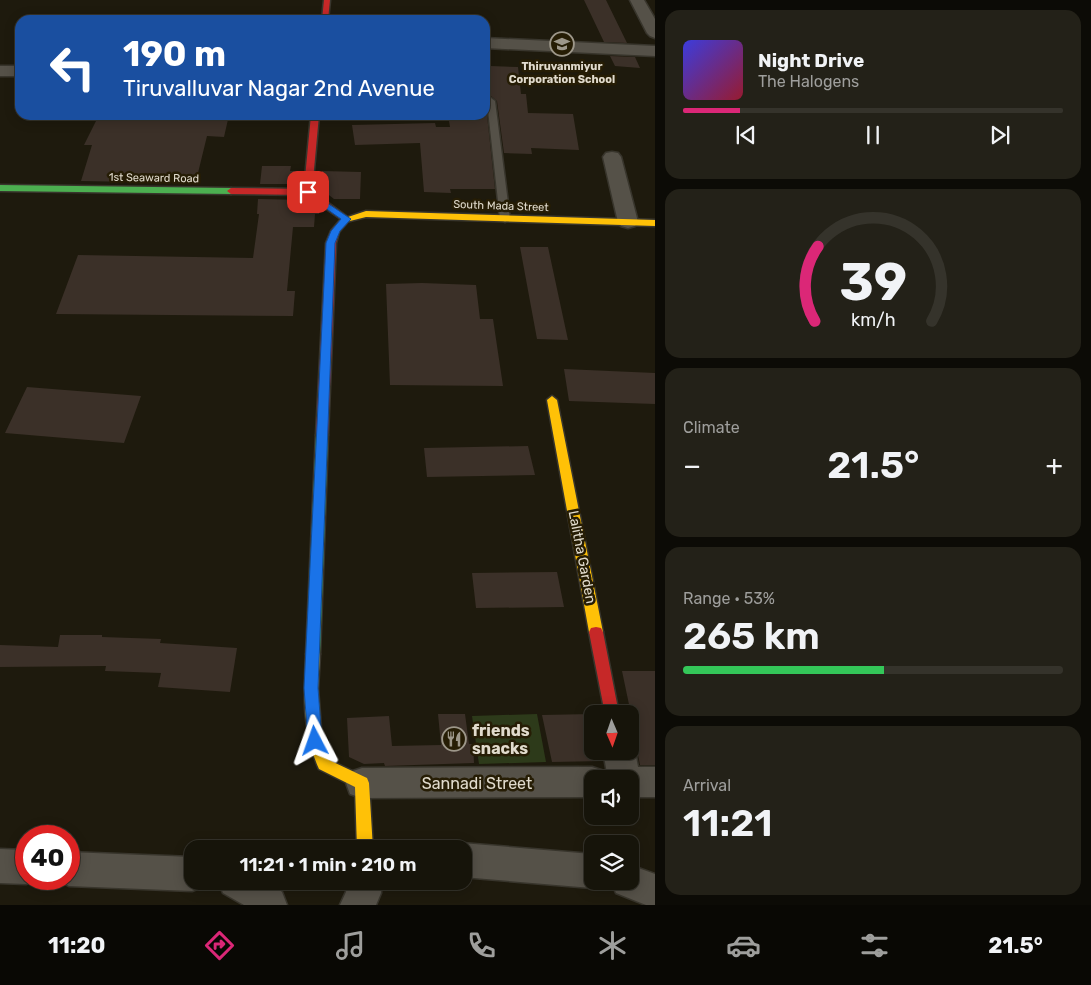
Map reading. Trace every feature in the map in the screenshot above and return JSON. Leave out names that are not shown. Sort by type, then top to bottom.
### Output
[{"type":"street","points":[[326,15],[327,0]]},
{"type":"street","points":[[637,0],[655,33]]},
{"type":"street","points":[[490,43],[655,51]]},
{"type":"street","points":[[0,71],[15,72]]},
{"type":"street","points":[[315,120],[308,192],[346,219],[335,231],[330,243],[311,688],[315,741],[324,764],[362,783],[365,840]]},
{"type":"street","points":[[612,157],[628,222]]},
{"type":"street","name":"1st Seaward Road","points":[[0,188],[308,192]]},
{"type":"street","name":"South Mada Street","points":[[346,219],[366,214],[655,223]]},
{"type":"street","name":"Lalitha Garden","points":[[552,400],[610,705]]},
{"type":"street","name":"Sannadi Street","points":[[362,783],[584,782]]},
{"type":"street","points":[[639,782],[655,782]]},
{"type":"street","points":[[472,861],[584,870]]},
{"type":"street","points":[[0,866],[15,867]]},
{"type":"street","points":[[80,869],[184,874]]},
{"type":"street","points":[[639,885],[655,891]]},
{"type":"street","points":[[252,890],[269,905]]},
{"type":"street","points":[[358,905],[363,890]]},
{"type":"lane","points":[[491,102],[505,219]]},
{"type":"green space","points":[[537,714],[546,762],[479,764],[472,716]]},
{"type":"building","points":[[584,0],[606,0],[627,43],[604,42]]},
{"type":"building","points":[[610,56],[635,57],[640,68],[615,66]]},
{"type":"building","points":[[490,66],[518,67],[521,94],[526,94],[528,113],[573,114],[579,150],[531,148],[532,154],[504,153],[497,101],[491,96]]},
{"type":"building","points":[[96,120],[228,120],[224,137],[207,136],[197,177],[136,177],[135,182],[81,181],[92,145],[84,145]]},
{"type":"building","points":[[449,120],[488,120],[495,189],[450,189],[451,193],[424,192],[420,143],[355,145],[352,125],[435,123],[436,127],[450,127]]},
{"type":"building","points":[[262,166],[291,166],[290,171],[298,171],[296,184],[260,184]]},
{"type":"building","points":[[322,171],[361,172],[360,199],[334,199],[321,189]]},
{"type":"building","points":[[258,199],[302,200],[319,212],[319,214],[315,214],[314,227],[293,227],[287,291],[295,291],[293,316],[56,314],[78,255],[253,258],[259,214],[257,214]]},
{"type":"building","points":[[520,247],[548,247],[568,340],[537,339]]},
{"type":"building","points":[[386,284],[476,285],[480,319],[493,319],[503,386],[390,385]]},
{"type":"building","points":[[564,369],[655,373],[655,404],[569,401]]},
{"type":"building","points":[[27,387],[141,396],[124,443],[5,433]]},
{"type":"building","points":[[528,446],[535,475],[427,477],[424,448]]},
{"type":"building","points":[[557,572],[564,607],[476,608],[472,573]]},
{"type":"building","points":[[60,635],[102,635],[102,637],[161,639],[160,643],[237,648],[230,692],[158,687],[161,673],[105,671],[106,666],[0,667],[0,645],[58,647]]},
{"type":"building","points":[[622,671],[655,671],[655,765],[640,765],[639,705],[629,705]]},
{"type":"building","points":[[438,714],[465,714],[469,744],[473,744],[474,763],[385,766],[384,763],[364,764],[349,757],[347,718],[389,716],[392,746],[441,745]]},
{"type":"building","points":[[584,714],[584,760],[603,761],[552,762],[542,715]]},
{"type":"traffic: fast","points":[[0,188],[231,191]]},
{"type":"traffic: fast","points":[[313,654],[322,435]]},
{"type":"traffic: slow","points":[[346,219],[366,214],[655,223]]},
{"type":"traffic: slow","points":[[552,400],[596,632]]},
{"type":"traffic: slow","points":[[313,654],[311,689],[315,741],[324,764],[362,783],[365,840]]},
{"type":"traffic: jam","points":[[326,15],[327,0]]},
{"type":"traffic: jam","points":[[315,120],[308,192],[346,219]]},
{"type":"traffic: jam","points":[[231,191],[308,192]]},
{"type":"traffic: jam","points":[[322,435],[331,243],[335,231],[346,219]]},
{"type":"traffic: jam","points":[[596,632],[610,705]]},
{"type":"place","name":"Thiruvanmiyur Corporation School","points":[[562,44]]},
{"type":"place","name":"friends snacks","points":[[454,739]]},
{"type":"route","points":[[308,192],[346,219],[335,231],[330,243],[311,688],[315,741]]}]
